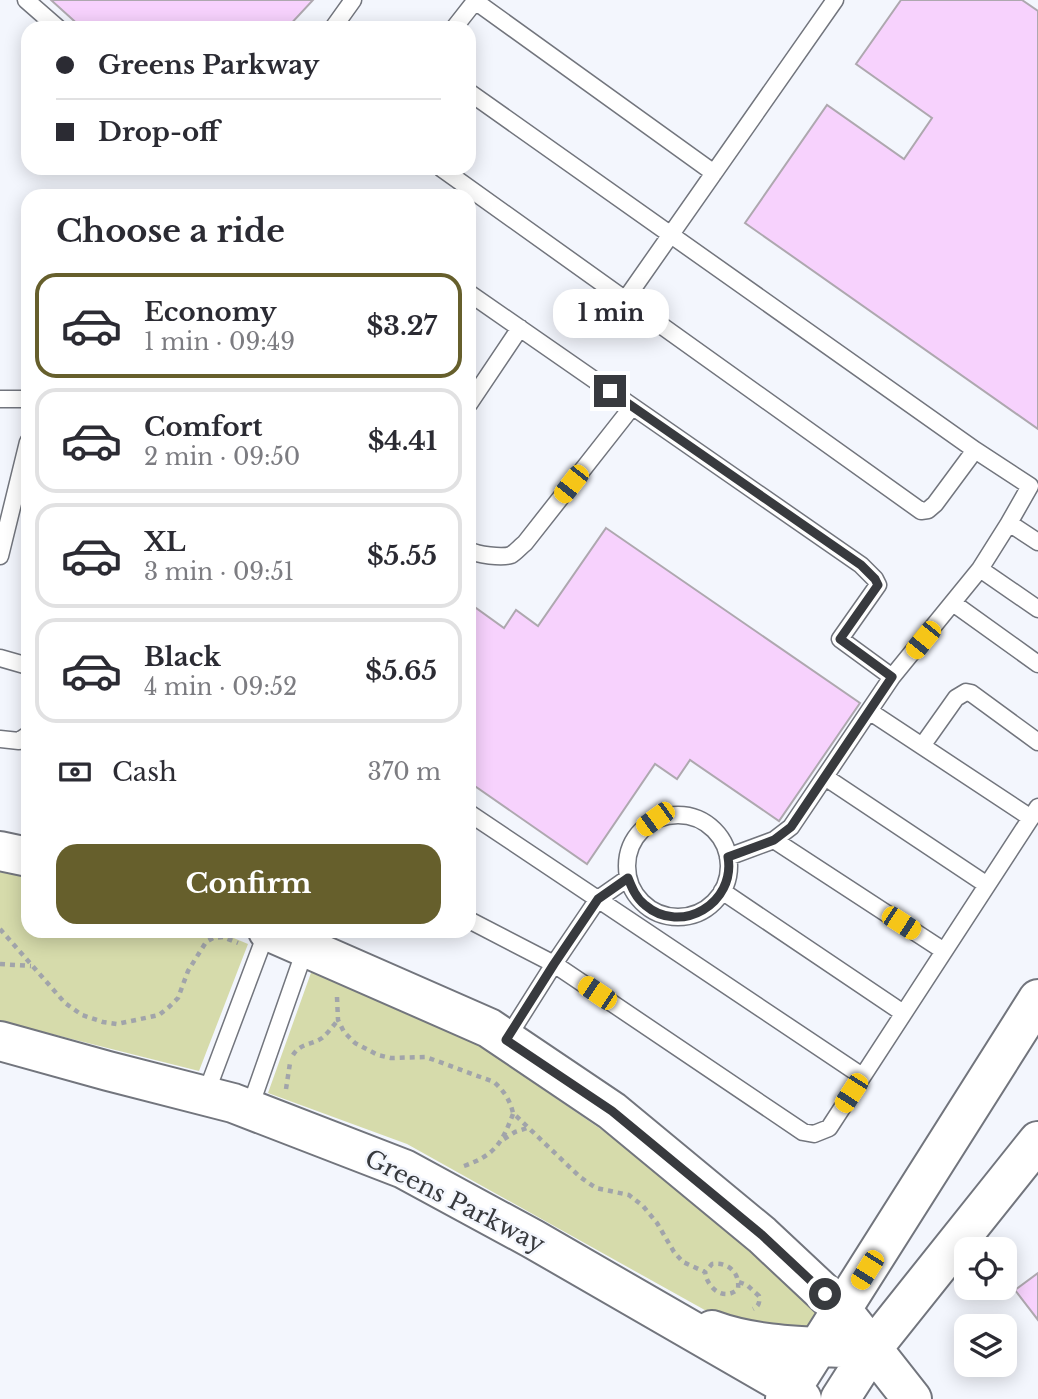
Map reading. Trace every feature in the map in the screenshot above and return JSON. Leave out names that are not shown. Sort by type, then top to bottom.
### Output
[{"type":"street","points":[[0,852],[21,856]]},
{"type":"street","points":[[309,939],[489,1028],[612,1111],[762,1235],[842,1310],[912,1399]]},
{"type":"street","points":[[1038,999],[819,1347],[793,1396],[845,1397],[872,1349],[1038,1142]]},
{"type":"street","name":"Greens Parkway","points":[[0,1041],[233,1103],[404,1169],[657,1311],[793,1396]]},
{"type":"street","points":[[657,1311],[747,1340],[872,1349]]},
{"type":"lane","points":[[26,0],[50,21]]},
{"type":"lane","points":[[338,21],[353,0]]},
{"type":"lane","points":[[625,300],[835,0]]},
{"type":"lane","points":[[459,21],[475,1],[714,173]]},
{"type":"lane","points":[[476,97],[975,450],[1034,480],[980,569],[892,677],[791,827],[774,840],[728,857]]},
{"type":"lane","points":[[451,175],[470,189]]},
{"type":"lane","points":[[476,193],[921,511],[936,504],[975,450]]},
{"type":"lane","points":[[476,298],[861,565],[878,585],[840,639],[892,677]]},
{"type":"lane","points":[[476,394],[520,328]]},
{"type":"lane","points":[[0,399],[21,399]]},
{"type":"lane","points":[[476,554],[510,555],[525,543],[632,407]]},
{"type":"lane","points":[[0,556],[21,470]]},
{"type":"lane","points":[[1009,523],[1038,542]]},
{"type":"lane","points":[[980,569],[1038,609]]},
{"type":"lane","points":[[953,603],[1038,664]]},
{"type":"lane","points":[[0,658],[21,664]]},
{"type":"lane","points":[[922,746],[956,698],[966,692],[971,692],[1038,742]]},
{"type":"lane","points":[[476,924],[554,964],[803,1132],[814,1134],[829,1128],[1034,813],[869,711]]},
{"type":"lane","points":[[0,739],[21,740]]},
{"type":"lane","points":[[825,777],[987,885]]},
{"type":"lane","points":[[672,815],[689,816],[705,822],[718,834],[727,849],[728,857],[727,883],[719,897],[707,908],[692,915],[676,917],[659,914],[645,906],[634,893],[628,878],[626,861],[631,844],[641,830],[655,819],[672,815]]},
{"type":"lane","points":[[476,818],[862,1076]]},
{"type":"lane","points":[[774,840],[944,951]]},
{"type":"lane","points":[[506,1040],[598,899],[628,878]]},
{"type":"lane","points":[[722,891],[903,1013]]},
{"type":"lane","points":[[205,1096],[259,938]]},
{"type":"lane","points":[[249,1110],[309,939]]},
{"type":"path","points":[[0,929],[65,1003],[82,1015],[117,1024],[159,1015],[169,1007],[178,998],[188,971],[206,942],[213,938]]},
{"type":"path","points":[[0,964],[31,966]]},
{"type":"path","points":[[337,989],[338,1020],[344,1032],[355,1043],[378,1055],[391,1058],[426,1057],[494,1082],[511,1102],[513,1113],[503,1139],[496,1148],[478,1161],[456,1166]]},
{"type":"path","points":[[288,1095],[285,1087],[295,1051],[299,1046],[311,1044],[324,1037],[338,1020]]},
{"type":"path","points":[[513,1113],[580,1177],[596,1188],[629,1195],[643,1206],[657,1223],[674,1252],[683,1262],[705,1272],[709,1284],[718,1292],[733,1293],[738,1289],[739,1282],[731,1267],[712,1264],[705,1272]]},
{"type":"path","points":[[503,1139],[527,1128]]},
{"type":"path","points":[[739,1282],[760,1296],[757,1307],[751,1310],[744,1308]]},
{"type":"path","points":[[733,1293],[738,1303]]},
{"type":"green space","points":[[0,872],[21,876],[21,938],[234,938],[248,944],[199,1071],[0,1021]]},
{"type":"green space","points":[[312,970],[477,1044],[605,1132],[751,1247],[818,1316],[789,1357],[407,1144],[268,1093]]},
{"type":"building","points":[[51,0],[313,0],[294,21],[74,21]]},
{"type":"building","points":[[901,0],[1022,0],[1038,11],[1038,429],[745,223],[827,105],[904,159],[932,118],[856,64]]},
{"type":"building","points":[[606,528],[860,703],[779,821],[690,760],[677,779],[655,764],[587,864],[476,787],[476,608],[504,628],[516,610],[538,626]]},
{"type":"building","points":[[1038,1273],[1038,1320],[1017,1293],[1017,1289]]},
{"type":"route","points":[[610,391],[861,565],[875,579],[878,585],[840,639],[892,677],[791,827],[774,840],[728,857],[727,883],[719,897],[707,908],[692,915],[676,917],[659,914],[645,906],[634,893],[628,878],[598,899],[506,1040],[612,1111],[762,1235],[825,1294]]}]
